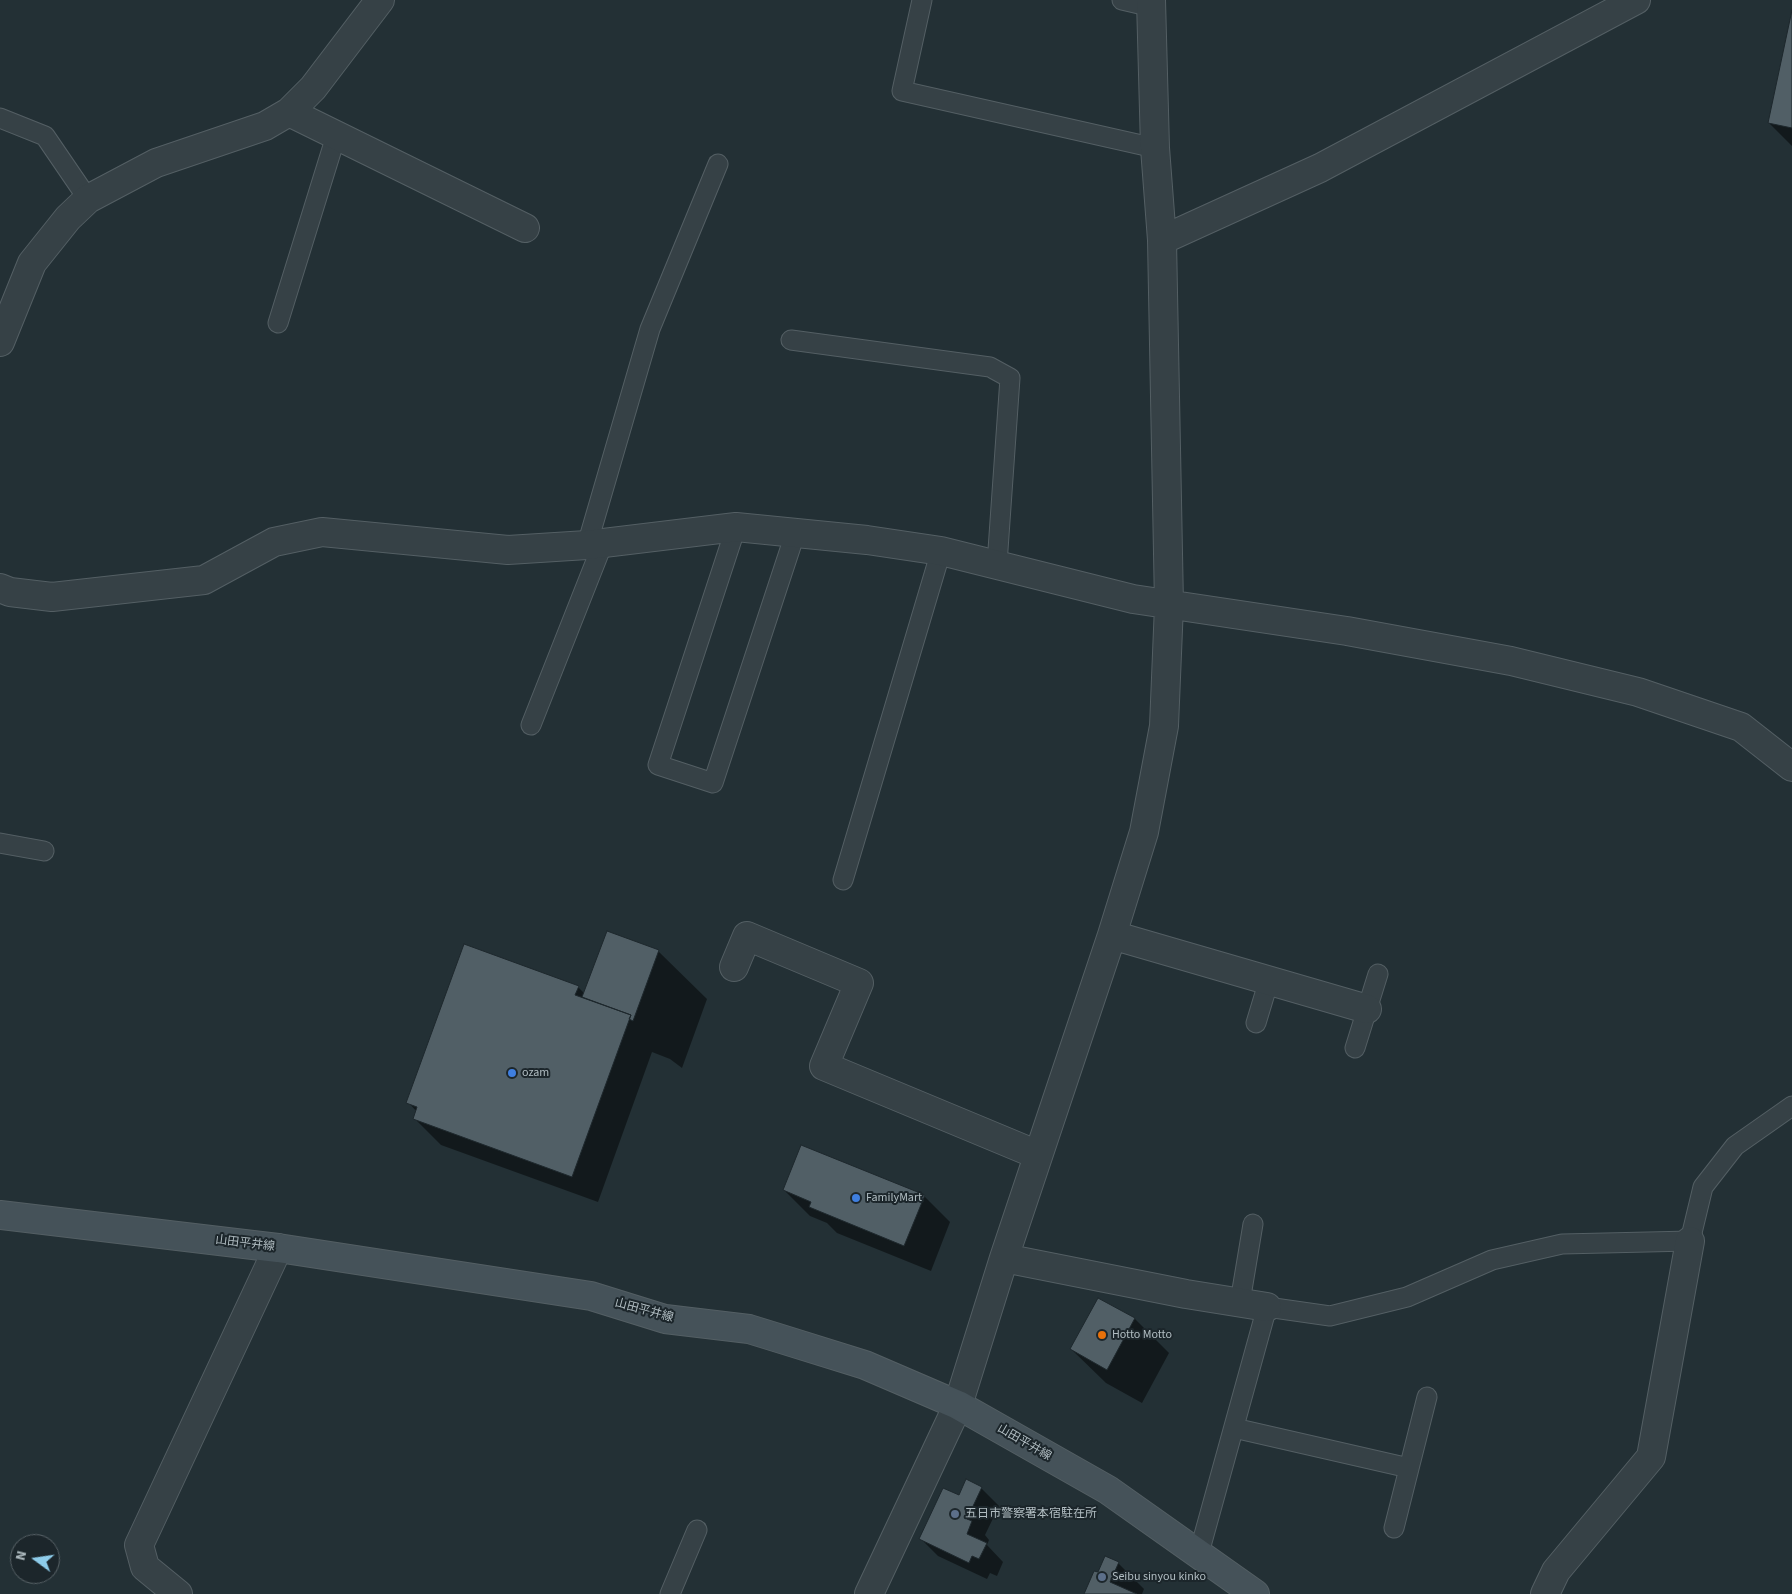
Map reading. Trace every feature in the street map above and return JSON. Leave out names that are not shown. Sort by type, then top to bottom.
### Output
[{"type":"main road","name":"山田平井線","points":[[0,1215],[278,1248],[591,1296],[665,1319],[749,1329],[865,1365],[958,1406],[1108,1490],[1254,1594]]},
{"type":"street","points":[[0,342],[32,264],[68,218],[88,198],[156,163],[266,126],[289,112],[313,88],[380,0]]},
{"type":"street","points":[[1162,240],[1320,168],[1636,0]]},
{"type":"street","points":[[869,1594],[958,1406],[1004,1258],[1112,935],[1144,832],[1164,726],[1169,605],[1162,240],[1155,148],[1151,4]]},
{"type":"street","points":[[289,112],[525,228]]},
{"type":"street","points":[[0,588],[10,592],[52,597],[204,580],[274,542],[322,532],[508,550],[595,544],[736,527],[867,540],[941,551],[1132,599],[1347,631],[1511,661],[1638,692],[1741,727],[1792,767]]},
{"type":"street","points":[[1112,935],[1367,1009]]},
{"type":"street","points":[[734,967],[747,936],[858,983],[824,1066],[1038,1155]]},
{"type":"street","points":[[1545,1594],[1556,1571],[1651,1457],[1690,1241]]},
{"type":"street","points":[[178,1594],[145,1566],[139,1545],[278,1248]]},
{"type":"street","points":[[1004,1258],[1267,1307]]},
{"type":"lane","points":[[922,0],[902,91],[1155,148]]},
{"type":"lane","points":[[1122,0],[1151,4]]},
{"type":"lane","points":[[0,118],[45,136],[88,198]]},
{"type":"lane","points":[[278,324],[336,136]]},
{"type":"lane","points":[[531,725],[595,544],[650,329],[718,164]]},
{"type":"lane","points":[[791,340],[990,367],[1010,378],[997,564]]},
{"type":"lane","points":[[736,527],[658,765],[713,783],[795,534]]},
{"type":"lane","points":[[842,880],[941,551]]},
{"type":"lane","points":[[0,843],[44,851]]},
{"type":"lane","points":[[1355,1048],[1378,974]]},
{"type":"lane","points":[[1256,1023],[1269,980]]},
{"type":"lane","points":[[1199,1553],[1267,1307],[1330,1316],[1407,1297],[1492,1260],[1562,1244],[1690,1241],[1703,1187],[1735,1146],[1792,1106]]},
{"type":"lane","points":[[1240,1302],[1253,1224]]},
{"type":"lane","points":[[1394,1528],[1427,1397]]},
{"type":"lane","points":[[1234,1428],[1409,1468]]},
{"type":"lane","points":[[670,1594],[697,1530]]},
{"type":"building","points":[[1792,10],[1792,128],[1768,123]]},
{"type":"building","points":[[607,931],[659,950],[633,1021],[629,1019],[631,1015],[582,997]]},
{"type":"building","points":[[464,944],[579,986],[575,995],[631,1015],[572,1177],[413,1119],[417,1107],[406,1103]]},
{"type":"building","points":[[801,1145],[925,1195],[904,1246],[809,1207],[811,1202],[783,1190]]},
{"type":"building","points":[[1098,1298],[1135,1318],[1107,1370],[1070,1349]]},
{"type":"building","points":[[966,1479],[982,1487],[967,1519],[972,1521],[967,1534],[987,1543],[979,1559],[972,1556],[969,1563],[919,1539],[943,1488],[959,1495]]},
{"type":"building","name":"Seibu sinyou kinko","points":[[1105,1556],[1119,1562],[1110,1582],[1137,1594],[1084,1594],[1094,1571],[1098,1572]]},
{"type":"place","name":"ozam","points":[[512,1073]]},
{"type":"place","name":"FamilyMart","points":[[856,1198]]},
{"type":"place","name":"Hotto Motto","points":[[1102,1335]]},
{"type":"place","name":"五日市警察署本宿駐在所","points":[[955,1514]]},
{"type":"place","name":"Seibu sinyou kinko","points":[[1102,1577]]}]
